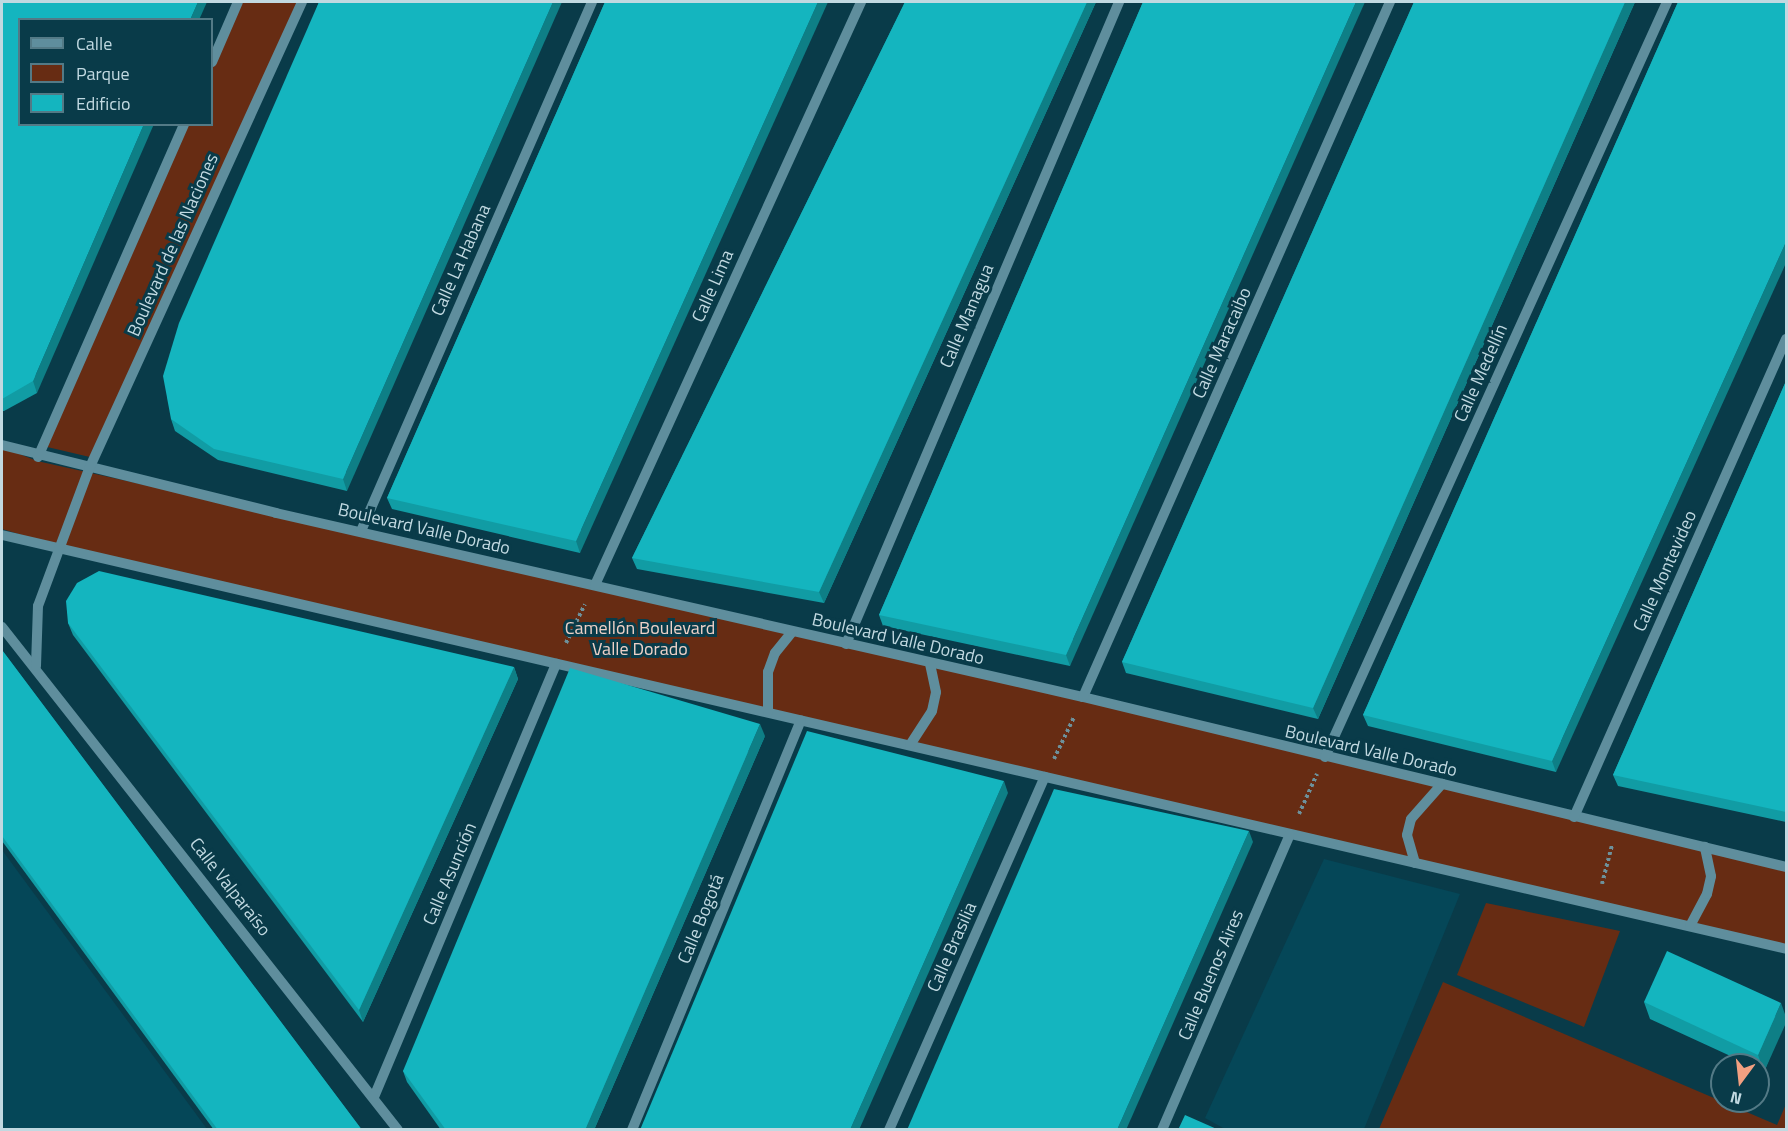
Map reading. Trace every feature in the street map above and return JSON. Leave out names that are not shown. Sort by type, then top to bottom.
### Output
[{"type":"street","points":[[213,60],[238,2]]},
{"type":"street","name":"Boulevard de las Naciones","points":[[61,550],[89,469],[302,2]]},
{"type":"street","name":"Calle La Habana","points":[[361,531],[592,2]]},
{"type":"street","name":"Calle Lima","points":[[595,585],[861,2]]},
{"type":"street","name":"Calle Managua","points":[[846,644],[1119,2]]},
{"type":"street","name":"Calle Maracaibo","points":[[1083,697],[1390,2]]},
{"type":"street","name":"Calle Medellín","points":[[1325,757],[1668,2]]},
{"type":"street","name":"Boulevard de las Naciones","points":[[38,457],[183,126]]},
{"type":"street","name":"Calle Montevideo","points":[[1574,817],[1786,339]]},
{"type":"street","name":"Boulevard Valle Dorado","points":[[2,445],[38,457],[89,469],[930,664],[1083,697],[1786,867]]},
{"type":"street","points":[[2,536],[1786,949]]},
{"type":"street","points":[[36,666],[38,606],[61,550]]},
{"type":"street","name":"Calle Valparaíso","points":[[2,627],[36,666],[398,1130]]},
{"type":"street","points":[[768,712],[768,672],[775,653],[792,632]]},
{"type":"street","name":"Calle Asunción","points":[[374,1097],[556,664]]},
{"type":"street","points":[[910,745],[932,711],[936,692],[930,664]]},
{"type":"street","name":"Calle Bogotá","points":[[632,1130],[801,720]]},
{"type":"street","name":"Calle Brasilia","points":[[889,1130],[1045,777]]},
{"type":"street","points":[[1415,863],[1407,834],[1411,819],[1443,784]]},
{"type":"street","name":"Calle Buenos Aires","points":[[1162,1130],[1290,834]]},
{"type":"street","points":[[1689,926],[1707,894],[1711,876],[1705,847]]},
{"type":"path","points":[[556,664],[595,585]]},
{"type":"path","points":[[1045,777],[1083,697]]},
{"type":"path","points":[[1290,834],[1325,757]]},
{"type":"path","points":[[1597,905],[1616,826]]},
{"type":"shaded area","points":[[2,850],[207,1129],[2,1129]]},
{"type":"shaded area","points":[[1324,859],[1460,894],[1364,1129],[1225,1129],[1205,1118]]},
{"type":"green space","points":[[239,2],[301,2],[94,458],[43,446],[185,126],[213,126],[213,61]]},
{"type":"green space","name":"Camellón Boulevard Valle Dorado","points":[[2,447],[37,461],[595,585],[1786,866],[1786,949],[62,547],[2,529]]},
{"type":"green space","points":[[1486,903],[1620,931],[1584,1027],[1457,975]]},
{"type":"green space","points":[[1443,982],[1710,1096],[1710,1113],[1749,1113],[1777,1125],[1786,1104],[1786,1129],[1379,1129]]},
{"type":"building","points":[[2,2],[198,2],[191,18],[18,18],[18,126],[143,126],[33,381],[2,399]]},
{"type":"building","points":[[319,2],[553,2],[343,479],[214,449],[171,419],[163,376],[179,323]]},
{"type":"building","points":[[605,2],[818,2],[576,541],[387,498]]},
{"type":"building","points":[[905,2],[1087,2],[819,592],[632,558]]},
{"type":"building","points":[[1143,2],[1356,2],[1066,655],[879,615]]},
{"type":"building","points":[[1414,2],[1625,2],[1313,708],[1122,662]]},
{"type":"building","points":[[1678,2],[1786,2],[1786,242],[1552,761],[1363,715]]},
{"type":"building","points":[[1786,381],[1786,812],[1613,775]]},
{"type":"building","points":[[99,571],[514,667],[359,1010],[68,623],[66,601],[77,583]]},
{"type":"building","points":[[2,650],[362,1130],[218,1130],[2,836]]},
{"type":"building","points":[[570,668],[760,724],[585,1130],[446,1130],[403,1071]]},
{"type":"building","points":[[807,731],[1004,781],[850,1130],[640,1130]]},
{"type":"building","points":[[1054,789],[1249,831],[1117,1130],[907,1130]]},
{"type":"building","points":[[1667,951],[1781,1003],[1759,1053],[1754,1053],[1644,1002]]},
{"type":"building","points":[[1185,1115],[1219,1130],[1178,1130]]}]
